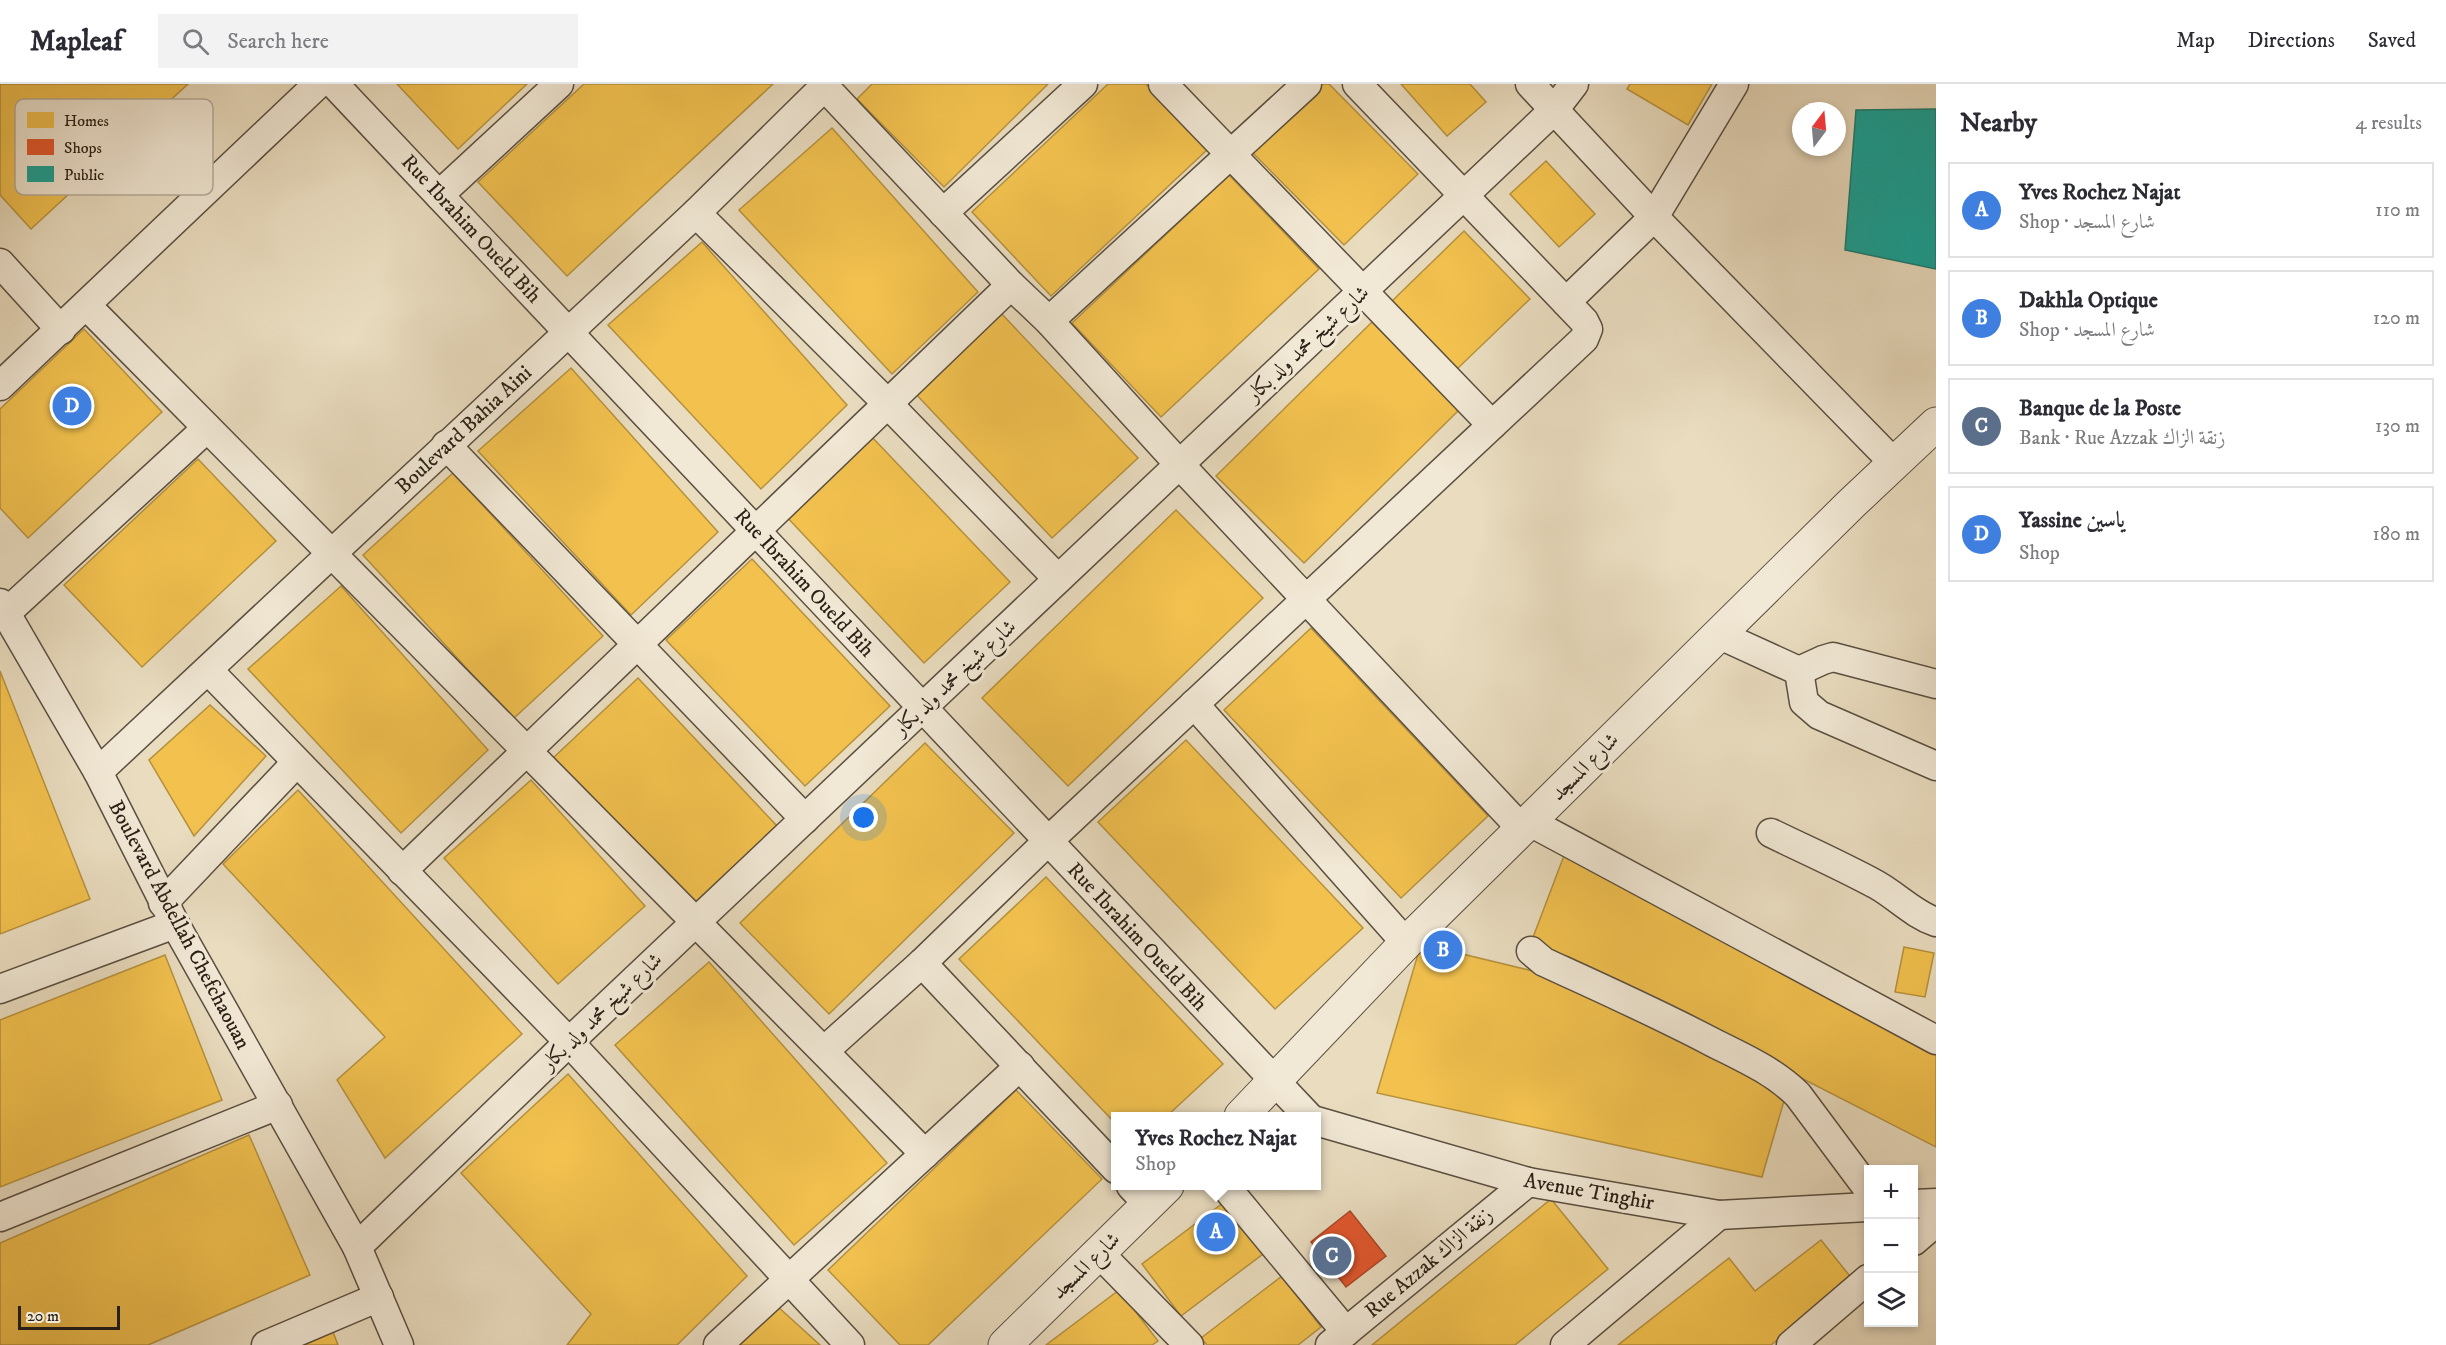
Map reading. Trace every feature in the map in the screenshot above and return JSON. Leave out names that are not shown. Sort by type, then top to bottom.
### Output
[{"type":"street","points":[[213,184],[318,84]]},
{"type":"street","name":"Rue Ibrahim Oueld Bih","points":[[334,84],[1274,1083]]},
{"type":"street","points":[[439,195],[559,84]]},
{"type":"street","points":[[943,213],[1083,84]]},
{"type":"street","points":[[1163,84],[1492,425]]},
{"type":"street","points":[[1049,321],[1307,84]]},
{"type":"street","points":[[824,1051],[922,963],[1047,842],[1584,339],[1587,329],[1584,321],[1357,84]]},
{"type":"street","points":[[1530,84],[1654,217],[1894,463]]},
{"type":"street","name":"شارع شيخ محمد ولد بكار","points":[[357,1247],[569,1042],[1463,197],[1554,110],[1574,84]]},
{"type":"street","points":[[1566,302],[1654,217],[1734,84]]},
{"type":"street","points":[[824,85],[1011,285],[1049,321],[1306,599],[1526,825],[1936,1040]]},
{"type":"street","name":"Boulevard Bahia Aini","points":[[98,772],[696,213],[824,85]]},
{"type":"street","points":[[0,386],[201,195]]},
{"type":"street","points":[[696,213],[1058,579]]},
{"type":"street","points":[[0,263],[61,330]]},
{"type":"street","points":[[402,872],[1011,285]]},
{"type":"street","points":[[86,305],[925,1154]]},
{"type":"street","name":"شارع المسجد","points":[[1245,1112],[1406,943],[1936,424]]},
{"type":"street","points":[[3,608],[207,428]]},
{"type":"street","points":[[446,445],[805,819]]},
{"type":"street","name":"Boulevard Abdellah Chefchaouan","points":[[3,608],[98,772],[169,913],[357,1247],[399,1345]]},
{"type":"street","points":[[1720,635],[1799,671],[1833,657],[1936,684]]},
{"type":"street","points":[[208,670],[569,1042],[850,1345]]},
{"type":"street","points":[[1799,671],[1804,702],[1818,715],[1936,766]]},
{"type":"street","points":[[1194,704],[1406,943]]},
{"type":"street","points":[[0,989],[169,913],[296,763]]},
{"type":"street","points":[[1771,833],[1875,884],[1900,899],[1911,910],[1936,922]]},
{"type":"street","points":[[1531,951],[1544,962],[1667,1018],[1765,1069],[1786,1083],[1798,1095],[1864,1182]]},
{"type":"street","points":[[922,963],[1111,1164]]},
{"type":"street","points":[[718,1345],[1020,1066]]},
{"type":"street","points":[[1274,1083],[1304,1112]]},
{"type":"street","points":[[0,1217],[278,1105]]},
{"type":"street","name":"Avenue Tinghir","points":[[1321,1122],[1527,1182],[1719,1215],[1864,1207]]},
{"type":"street","name":"Rue Azzak زنقة الزاك","points":[[1338,1338],[1527,1182]]},
{"type":"street","points":[[1229,1190],[1338,1338]]},
{"type":"street","name":"شارع المسجد","points":[[1005,1345],[1100,1254],[1149,1192]]},
{"type":"street","points":[[1918,1204],[1936,1203]]},
{"type":"street","points":[[1564,1345],[1719,1215]]},
{"type":"street","points":[[1918,1238],[1936,1222]]},
{"type":"street","points":[[1100,1254],[1189,1345]]},
{"type":"street","points":[[1791,1345],[1864,1283]]},
{"type":"street","points":[[266,1345],[379,1297]]},
{"type":"building: Homes","points":[[0,84],[188,84],[172,99],[15,99],[15,195],[68,195],[31,229],[0,195]]},
{"type":"building: Homes","points":[[397,84],[527,84],[458,149]]},
{"type":"building: Homes","points":[[584,84],[773,84],[567,276],[478,182]]},
{"type":"building: Homes","points":[[872,84],[1048,84],[944,187],[857,99]]},
{"type":"building: Homes","points":[[1108,84],[1146,84],[1208,149],[1051,296],[972,212]]},
{"type":"building: Homes","points":[[1314,84],[1329,84],[1418,174],[1344,245],[1248,148]]},
{"type":"building: Homes","points":[[1401,84],[1470,84],[1486,102],[1447,136]]},
{"type":"building: Homes","points":[[1630,84],[1712,84],[1688,125],[1627,89]]},
{"type":"building: Homes","points":[[832,128],[978,292],[892,374],[739,210]]},
{"type":"building: Homes","points":[[1546,161],[1595,214],[1559,247],[1510,194]]},
{"type":"building: Homes","points":[[1229,175],[1319,269],[1161,417],[1072,323]]},
{"type":"building: Homes","points":[[1464,231],[1530,299],[1457,369],[1391,302]]},
{"type":"building: Homes","points":[[702,242],[847,405],[761,489],[608,325]]},
{"type":"building: Homes","points":[[999,311],[1138,458],[1052,538],[913,391]]},
{"type":"building: Homes","points":[[1372,322],[1459,410],[1304,563],[1216,476]]},
{"type":"building: Homes","points":[[84,329],[162,412],[28,538],[0,508],[0,409]]},
{"type":"building: Homes","points":[[571,368],[718,532],[631,615],[478,451]]},
{"type":"building: Homes","points":[[870,435],[1010,582],[924,663],[785,515]]},
{"type":"building: Homes","points":[[198,459],[276,541],[142,667],[64,585]]},
{"type":"building: Homes","points":[[453,473],[603,636],[513,719],[363,555]]},
{"type":"building: Homes","points":[[1176,510],[1263,598],[1068,786],[982,698]]},
{"type":"building: Homes","points":[[752,559],[890,706],[805,786],[666,640]]},
{"type":"building: Homes","points":[[341,586],[488,750],[401,833],[248,669]]},
{"type":"building: Homes","points":[[1311,628],[1488,816],[1401,898],[1224,710]]},
{"type":"building: Homes","points":[[0,671],[90,899],[0,934]]},
{"type":"building: Homes","points":[[638,678],[777,826],[691,906],[552,759]]},
{"type":"building: Homes","points":[[210,705],[266,756],[194,836],[149,760]]},
{"type":"building: Homes","points":[[1186,740],[1363,928],[1275,1009],[1098,822]]},
{"type":"building: Homes","points":[[925,743],[1014,833],[829,1014],[740,923]]},
{"type":"building: Homes","points":[[531,780],[645,906],[558,984],[444,858]]},
{"type":"building: Homes","points":[[298,790],[522,1034],[385,1158],[337,1080],[385,1037],[223,864]]},
{"type":"building: Homes","points":[[1565,853],[1936,1048],[1936,1147],[1532,940]]},
{"type":"building: Homes","points":[[1046,877],[1223,1064],[1171,1112],[1111,1112],[1111,1119],[959,959]]},
{"type":"building: Homes","points":[[1421,944],[1599,987],[1788,1087],[1762,1177],[1377,1093]]},
{"type":"building: Homes","points":[[1904,947],[1934,953],[1925,997],[1895,992]]},
{"type":"building: Homes","points":[[165,955],[222,1100],[0,1187],[0,1020]]},
{"type":"building: Homes","points":[[709,962],[887,1163],[794,1245],[615,1045]]},
{"type":"building: Homes","points":[[568,1074],[747,1276],[677,1345],[567,1345],[591,1314],[461,1173]]},
{"type":"building: Homes","points":[[1016,1090],[1102,1179],[928,1345],[900,1345],[828,1270]]},
{"type":"building: Homes","points":[[249,1135],[310,1275],[148,1345],[0,1345],[0,1243]]},
{"type":"building: Homes","points":[[1551,1199],[1608,1269],[1515,1345],[1372,1345]]},
{"type":"building: Homes","points":[[1223,1203],[1263,1254],[1181,1316],[1142,1264]]},
{"type":"building: Homes","points":[[1821,1240],[1853,1280],[1771,1345],[1618,1345],[1729,1258],[1755,1291]]},
{"type":"building: Homes","points":[[1282,1276],[1321,1327],[1298,1345],[1207,1345],[1201,1338]]},
{"type":"building: Homes","points":[[1119,1290],[1158,1341],[1152,1345],[1046,1345]]},
{"type":"building: Homes","points":[[776,1305],[820,1345],[732,1345]]},
{"type":"building: Homes","points":[[333,1332],[338,1345],[304,1345]]},
{"type":"building: Shops","points":[[1350,1211],[1386,1256],[1346,1287],[1311,1242]]},
{"type":"building: Public","points":[[1936,109],[1936,269],[1845,250],[1856,110]]},
{"type":"place","name":"Yassine ياسين","points":[[72,406]]},
{"type":"place","name":"Dakhla Optique","points":[[1443,950]]},
{"type":"place","name":"Yves Rochez Najat","points":[[1216,1232]]},
{"type":"place","name":"Banque de la Poste","points":[[1332,1256]]}]
